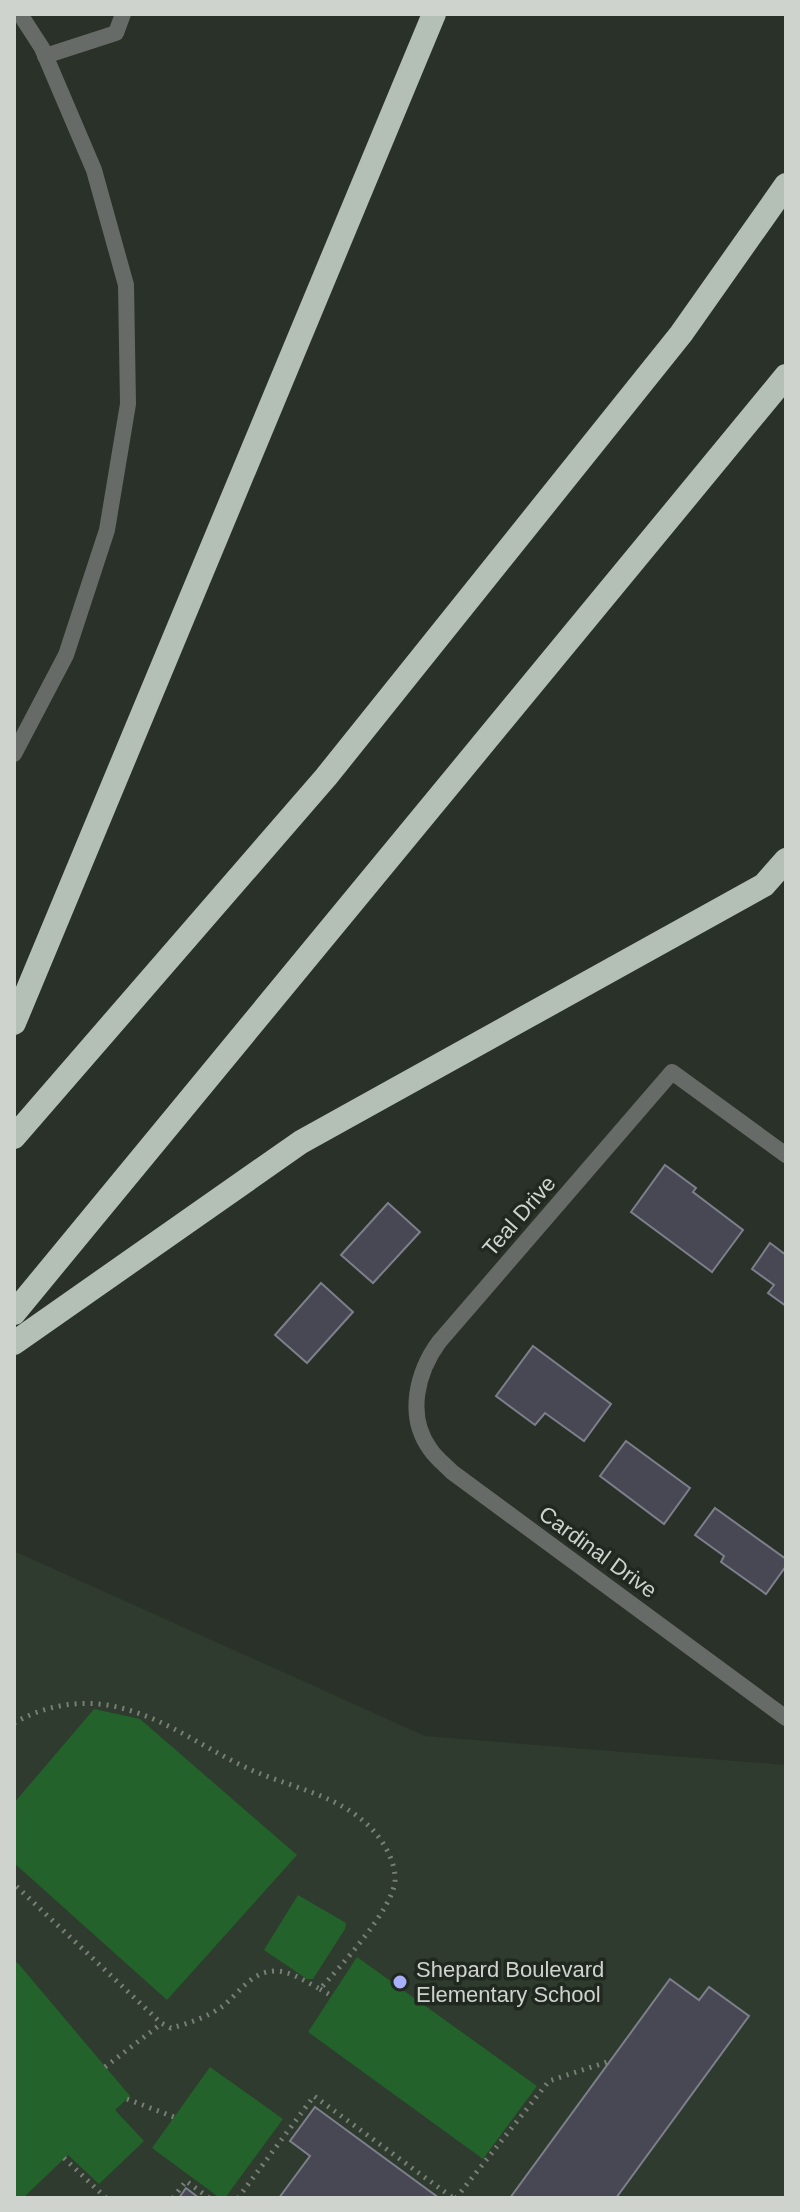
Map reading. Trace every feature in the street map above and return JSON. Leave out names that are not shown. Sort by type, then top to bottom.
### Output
[{"type":"highway","points":[[14,1023],[434,14]]},
{"type":"highway","points":[[14,1137],[326,777],[681,334],[786,185]]},
{"type":"highway","points":[[14,1313],[786,376]]},
{"type":"highway","points":[[14,1343],[301,1142],[764,885],[786,860]]},
{"type":"street","points":[[14,754],[66,655],[107,530],[128,404],[126,285],[94,170],[45,56],[20,14]]},
{"type":"street","points":[[45,56],[116,33],[123,14]]},
{"type":"street","name":"Teal Drive","points":[[417,1399],[419,1380],[426,1361],[439,1342],[672,1072],[786,1155]]},
{"type":"street","name":"Cardinal Drive","points":[[417,1399],[418,1423],[429,1448],[452,1472],[786,1718]]},
{"type":"path","points":[[14,1723],[47,1709],[76,1703],[135,1711],[159,1719],[247,1768],[330,1801],[363,1820],[388,1854],[395,1884],[386,1904],[356,1948],[320,1989]]},
{"type":"path","points":[[14,1884],[161,2023],[171,2028],[221,2008],[251,1979],[262,1973],[276,1971],[291,1975],[332,1996]]},
{"type":"path","points":[[105,2067],[161,2023]]},
{"type":"path","points":[[238,2198],[314,2096],[455,2198],[549,2081],[610,2061]]},
{"type":"path","points":[[127,2099],[174,2117]]},
{"type":"path","points":[[64,2158],[106,2198]]},
{"type":"path","points":[[173,2198],[186,2181],[209,2198]]},
{"type":"shaded area","name":"Shepard Boulevard Elementary School","points":[[14,1551],[425,1736],[786,1765],[786,2198],[14,2198]]},
{"type":"green space","points":[[94,1709],[140,1719],[297,1855],[167,2000],[14,1863],[14,1803]]},
{"type":"green space","points":[[298,1895],[346,1923],[313,1979],[307,1979],[264,1950]]},
{"type":"green space","points":[[357,1957],[537,2086],[483,2159],[308,2032]]},
{"type":"green space","points":[[17,1962],[130,2096],[115,2110],[144,2141],[99,2184],[68,2155],[23,2198],[14,2198],[14,1965]]},
{"type":"green space","points":[[210,2067],[283,2119],[225,2198],[220,2198],[152,2148]]},
{"type":"building","points":[[665,1165],[696,1188],[693,1192],[743,1230],[712,1272],[631,1212]]},
{"type":"building","points":[[388,1203],[420,1232],[373,1283],[341,1255]]},
{"type":"building","points":[[770,1243],[786,1255],[786,1306],[768,1293],[774,1285],[752,1269]]},
{"type":"building","points":[[321,1283],[353,1312],[307,1363],[275,1335]]},
{"type":"building","points":[[533,1346],[611,1404],[584,1441],[545,1413],[535,1425],[496,1396]]},
{"type":"building","points":[[626,1441],[690,1488],[664,1524],[600,1476]]},
{"type":"building","points":[[715,1508],[786,1559],[786,1566],[766,1594],[721,1562],[724,1556],[695,1535]]},
{"type":"building","name":"Shepard Boulevard Elementary School","points":[[670,1979],[699,2000],[709,1987],[749,2016],[616,2198],[510,2198]]},
{"type":"building","points":[[315,2107],[439,2198],[279,2198],[310,2156],[290,2141]]},
{"type":"building","points":[[186,2188],[199,2198],[179,2198]]},
{"type":"place","name":"Shepard Boulevard Elementary School","points":[[400,1982]]}]
